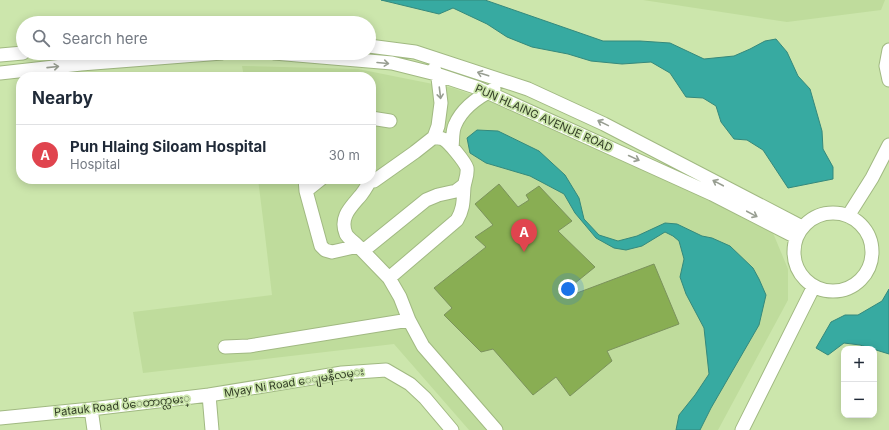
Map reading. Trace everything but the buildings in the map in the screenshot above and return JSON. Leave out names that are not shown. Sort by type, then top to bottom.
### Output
[{"type":"street","name":"PUN HLAING AVENUE ROAD","points":[[376,47],[415,52],[528,89],[604,124],[799,232]]},
{"type":"street","points":[[889,50],[886,66],[889,80]]},
{"type":"street","points":[[0,55],[16,54]]},
{"type":"street","points":[[376,180],[434,137],[438,126],[441,103],[438,78],[428,57]]},
{"type":"street","points":[[0,73],[132,60]]},
{"type":"street","name":"PUN HLAING AVENUE ROAD","points":[[357,60],[392,63],[436,74],[478,88],[799,232]]},
{"type":"street","points":[[452,147],[454,126],[461,114],[472,103],[488,92],[508,82]]},
{"type":"street","points":[[376,119],[390,121]]},
{"type":"street","points":[[389,278],[457,220],[461,213],[464,201],[464,185],[467,176],[465,162],[444,139],[434,137]]},
{"type":"street","points":[[848,216],[872,178],[889,145]]},
{"type":"street","points":[[366,184],[365,190],[345,216],[344,222],[347,235],[389,278],[400,297],[409,320],[423,346],[496,430]]},
{"type":"street","points":[[306,185],[321,246],[324,250],[332,252],[360,248],[426,200],[438,195],[456,191],[464,185]]},
{"type":"street","points":[[839,213],[848,216],[856,219],[865,229],[872,244],[873,258],[870,267],[858,283],[846,290],[838,292],[819,289],[807,282],[795,264],[793,251],[799,232],[810,220],[822,214],[839,213]]},
{"type":"street","points":[[742,430],[814,286]]},
{"type":"street","points":[[225,347],[249,346],[409,320]]},
{"type":"street","name":"Myay Ni Road ေျမနီလမ္း","points":[[209,395],[342,373],[386,370],[415,388],[452,430]]},
{"type":"street","points":[[209,395],[212,430]]},
{"type":"street","name":"Patauk Road ပိေတာက္လမး္","points":[[0,418],[209,395]]},
{"type":"street","points":[[91,409],[94,430]]},
{"type":"shaded area","points":[[643,0],[885,0],[881,10],[787,22]]},
{"type":"shaded area","points":[[242,66],[358,69],[373,72],[243,72]]},
{"type":"shaded area","points":[[376,73],[453,88],[517,111],[674,183],[773,233],[788,269],[788,300],[718,430],[469,430],[394,344],[143,373],[133,312],[272,295],[259,184],[376,184]]},
{"type":"water","points":[[381,0],[485,0],[603,41],[670,43],[704,59],[734,56],[765,41],[776,39],[787,52],[798,76],[810,89],[822,131],[823,149],[833,167],[833,179],[788,188],[763,150],[747,140],[734,139],[721,122],[716,106],[703,98],[686,97],[670,73],[651,62],[622,64],[591,61],[568,54],[532,47],[507,37],[487,24],[453,8],[439,14]]},
{"type":"water","points":[[477,130],[498,131],[539,151],[565,175],[579,198],[584,219],[599,235],[618,241],[637,236],[665,223],[677,224],[702,236],[712,238],[730,246],[753,268],[766,295],[759,325],[700,430],[676,430],[679,415],[709,374],[704,328],[686,294],[680,277],[684,259],[679,241],[665,232],[642,246],[626,250],[614,248],[596,238],[575,213],[564,194],[530,176],[486,163],[470,153],[467,138]]},
{"type":"water","points":[[889,289],[889,354],[877,350],[877,346],[863,346],[844,343],[828,355],[816,348],[831,322],[845,315],[858,315],[882,301]]},
{"type":"place","name":"Pun Hlaing Siloam Hospital","points":[[524,252]]}]
